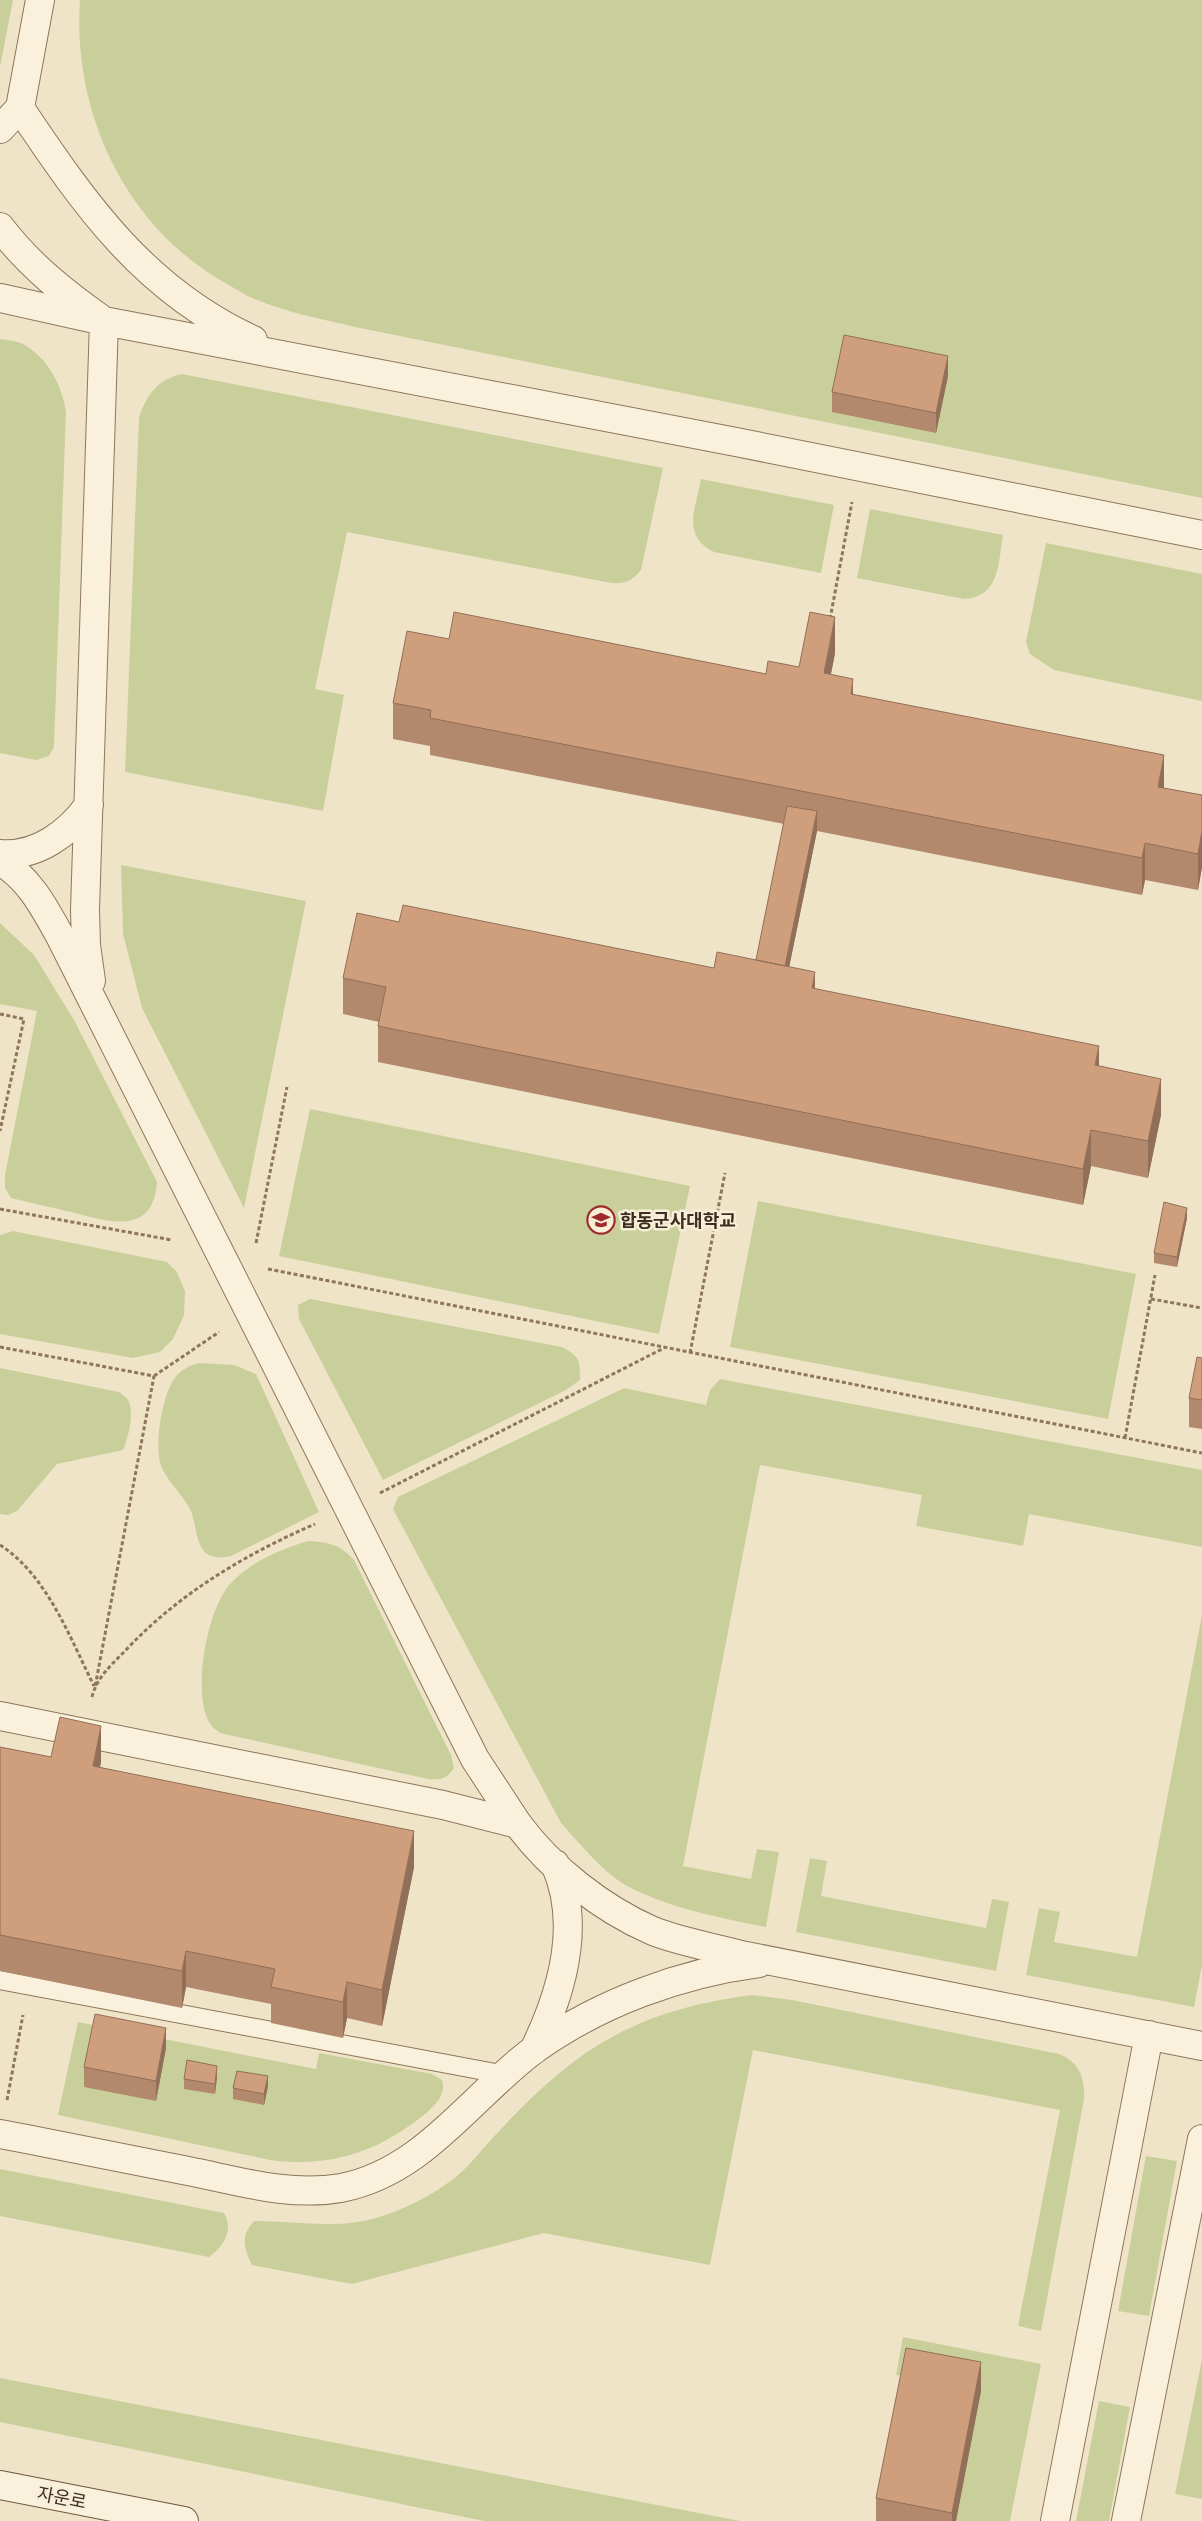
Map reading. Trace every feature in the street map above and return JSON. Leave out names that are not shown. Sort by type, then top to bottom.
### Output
[{"type":"street","points":[[0,129],[20,108],[40,0]]},
{"type":"street","points":[[20,108],[101,223],[132,257],[165,286],[203,313],[240,335],[282,354]]},
{"type":"street","points":[[0,227],[18,250],[46,276],[71,298],[104,321]]},
{"type":"street","points":[[0,298],[104,321],[736,442],[1202,536]]},
{"type":"street","points":[[96,1005],[86,945],[104,321]]},
{"type":"street","points":[[0,854],[33,850],[60,837],[78,820],[89,805]]},
{"type":"street","points":[[0,862],[13,869],[27,883],[43,906],[96,1005],[475,1759],[518,1824],[555,1864],[605,1904],[655,1931],[774,1962],[1202,2046]]},
{"type":"street","points":[[0,1716],[443,1805],[518,1824]]},
{"type":"street","points":[[443,1805],[465,1804],[475,1796],[480,1786],[475,1759]]},
{"type":"street","points":[[534,2050],[558,1994],[567,1947],[568,1904],[564,1884],[555,1864]]},
{"type":"street","points":[[2,2122],[287,2191],[340,2188],[382,2176],[424,2149],[534,2050],[589,2016],[637,1995],[716,1971],[774,1962]]},
{"type":"street","points":[[1055,2521],[1149,2035]]},
{"type":"street","points":[[1126,2521],[1202,2139]]},
{"type":"street","name":"자운로","points":[[0,2485],[184,2521]]},
{"type":"lane","points":[[0,1980],[506,2075]]},
{"type":"path","points":[[829,627],[853,497]]},
{"type":"path","points":[[0,1014],[24,1019],[0,1131]]},
{"type":"path","points":[[254,1250],[287,1087]]},
{"type":"path","points":[[690,1353],[725,1173]]},
{"type":"path","points":[[0,1209],[177,1240]]},
{"type":"path","points":[[263,1268],[1202,1453]]},
{"type":"path","points":[[1125,1438],[1155,1275]]},
{"type":"path","points":[[1151,1299],[1202,1308]]},
{"type":"path","points":[[0,1346],[154,1376],[220,1333],[216,1324]]},
{"type":"path","points":[[378,1494],[665,1347]]},
{"type":"path","points":[[90,1704],[154,1376]]},
{"type":"path","points":[[94,1687],[140,1635],[195,1589],[258,1551],[320,1522]]},
{"type":"path","points":[[0,1545],[13,1553],[39,1582],[94,1687]]},
{"type":"path","points":[[2,2122],[29,1986]]},
{"type":"green space","points":[[0,0],[13,0],[0,67]]},
{"type":"green space","points":[[80,0],[1202,0],[1202,498],[355,327],[293,312],[253,298],[227,284],[191,260],[160,232],[134,199],[113,163],[96,125],[85,84],[80,42]]},
{"type":"green space","points":[[0,339],[23,344],[40,357],[57,382],[66,412],[54,747],[49,756],[36,760],[0,753]]},
{"type":"green space","points":[[182,374],[663,468],[641,570],[628,581],[611,583],[347,532],[315,689],[344,695],[323,811],[125,772],[139,418],[145,402],[154,389],[166,380]]},
{"type":"green space","points":[[701,479],[834,505],[821,573],[714,552],[704,545],[697,538],[693,520]]},
{"type":"green space","points":[[870,509],[1003,535],[998,567],[991,586],[976,597],[964,599],[857,578]]},
{"type":"green space","points":[[1046,543],[1202,574],[1202,701],[1054,670],[1030,654],[1026,642]]},
{"type":"green space","points":[[121,865],[306,901],[244,1208],[142,1008],[123,934]]},
{"type":"green space","points":[[0,923],[34,955],[74,1020],[157,1182],[154,1199],[147,1211],[139,1218],[128,1221],[102,1220],[11,1198],[5,1188],[5,1175],[37,1011],[0,1004]]},
{"type":"green space","points":[[310,1109],[690,1186],[659,1334],[279,1256]]},
{"type":"green space","points":[[758,1201],[1136,1274],[1108,1419],[730,1347]]},
{"type":"green space","points":[[13,1231],[167,1262],[177,1272],[185,1291],[184,1315],[173,1339],[160,1352],[133,1358],[0,1334],[0,1235]]},
{"type":"green space","points":[[310,1299],[562,1347],[578,1360],[580,1380],[566,1390],[383,1480],[299,1319],[298,1305]]},
{"type":"green space","points":[[199,1363],[234,1365],[256,1374],[319,1512],[227,1557],[212,1556],[203,1550],[198,1540],[190,1509],[165,1473],[159,1459],[160,1423],[170,1387],[182,1370]]},
{"type":"green space","points":[[0,1368],[119,1392],[128,1400],[131,1411],[129,1433],[123,1450],[57,1464],[17,1511],[8,1515],[0,1514]]},
{"type":"green space","points":[[720,1379],[1202,1470],[1202,1547],[1029,1514],[1023,1546],[916,1526],[922,1495],[760,1465],[683,1866],[751,1879],[757,1849],[779,1852],[766,1927],[677,1906],[627,1886],[592,1857],[561,1823],[393,1509],[398,1497],[624,1388],[706,1405],[710,1390]]},
{"type":"green space","points":[[308,1541],[322,1542],[339,1547],[354,1560],[451,1755],[454,1768],[446,1777],[428,1779],[220,1733],[209,1722],[204,1708],[202,1671],[209,1630],[222,1595],[239,1575],[257,1562],[276,1552]]},
{"type":"green space","points":[[1202,1615],[1202,1965],[1194,2007],[1026,1975],[1039,1908],[1060,1912],[1054,1942],[1137,1957]]},
{"type":"green space","points":[[810,1858],[827,1861],[821,1896],[986,1928],[992,1899],[1009,1902],[996,1971],[796,1932]]},
{"type":"green space","points":[[752,1995],[792,2000],[1059,2054],[1066,2057],[1076,2066],[1082,2077],[1084,2099],[1041,2331],[1018,2326],[1060,2110],[753,2050],[710,2265],[544,2233],[352,2284],[252,2265],[245,2248],[245,2237],[254,2221],[322,2224],[349,2223],[375,2218],[413,2204],[458,2175],[538,2092],[579,2058],[601,2043],[648,2020],[672,2012],[724,1999]]},
{"type":"green space","points":[[78,2022],[316,2069],[319,2053],[432,2074],[442,2080],[443,2090],[436,2104],[424,2115],[389,2139],[371,2148],[333,2159],[313,2162],[270,2160],[58,2115]]},
{"type":"green space","points":[[1146,2156],[1177,2161],[1149,2316],[1118,2311]]},
{"type":"green space","points":[[0,2169],[224,2213],[227,2219],[228,2231],[223,2243],[209,2257],[0,2216]]},
{"type":"green space","points":[[903,2337],[1041,2364],[1010,2521],[956,2521],[981,2391],[896,2375]]},
{"type":"green space","points":[[1202,2359],[1202,2499],[1175,2494]]},
{"type":"green space","points":[[0,2378],[740,2521],[484,2521],[0,2422]]},
{"type":"green space","points":[[1099,2401],[1130,2407],[1109,2521],[1076,2521]]},
{"type":"building","points":[[844,335],[948,356],[936,413],[832,392]]},
{"type":"building","points":[[454,612],[766,674],[768,661],[799,667],[810,612],[835,617],[824,673],[853,679],[851,694],[1164,755],[1158,787],[1202,795],[1202,831],[1198,854],[1145,843],[1142,858],[430,718],[431,710],[393,703],[407,631],[449,639]]},
{"type":"building","points":[[787,806],[817,811],[785,966],[756,960]]},
{"type":"building","points":[[403,905],[714,968],[717,952],[815,972],[812,988],[1099,1046],[1095,1065],[1161,1079],[1148,1141],[1091,1130],[1083,1169],[378,1026],[386,987],[343,978],[357,913],[399,922]]},
{"type":"building","points":[[1164,1202],[1187,1208],[1177,1257],[1154,1253]]},
{"type":"building","points":[[1197,1357],[1202,1358],[1202,1400],[1189,1398]]},
{"type":"building","points":[[60,1717],[101,1726],[93,1766],[414,1831],[382,1990],[347,1982],[343,2002],[271,1987],[275,1969],[186,1951],[182,1971],[0,1935],[0,1747],[51,1757]]},
{"type":"building","points":[[95,2014],[166,2028],[156,2081],[84,2067]]},
{"type":"building","points":[[187,2060],[217,2066],[215,2084],[184,2079]]},
{"type":"building","points":[[237,2071],[268,2076],[264,2094],[233,2088]]},
{"type":"building","points":[[906,2348],[981,2362],[952,2513],[876,2498]]},
{"type":"place","name":"합동군사대학교","points":[[601,1220]]}]
